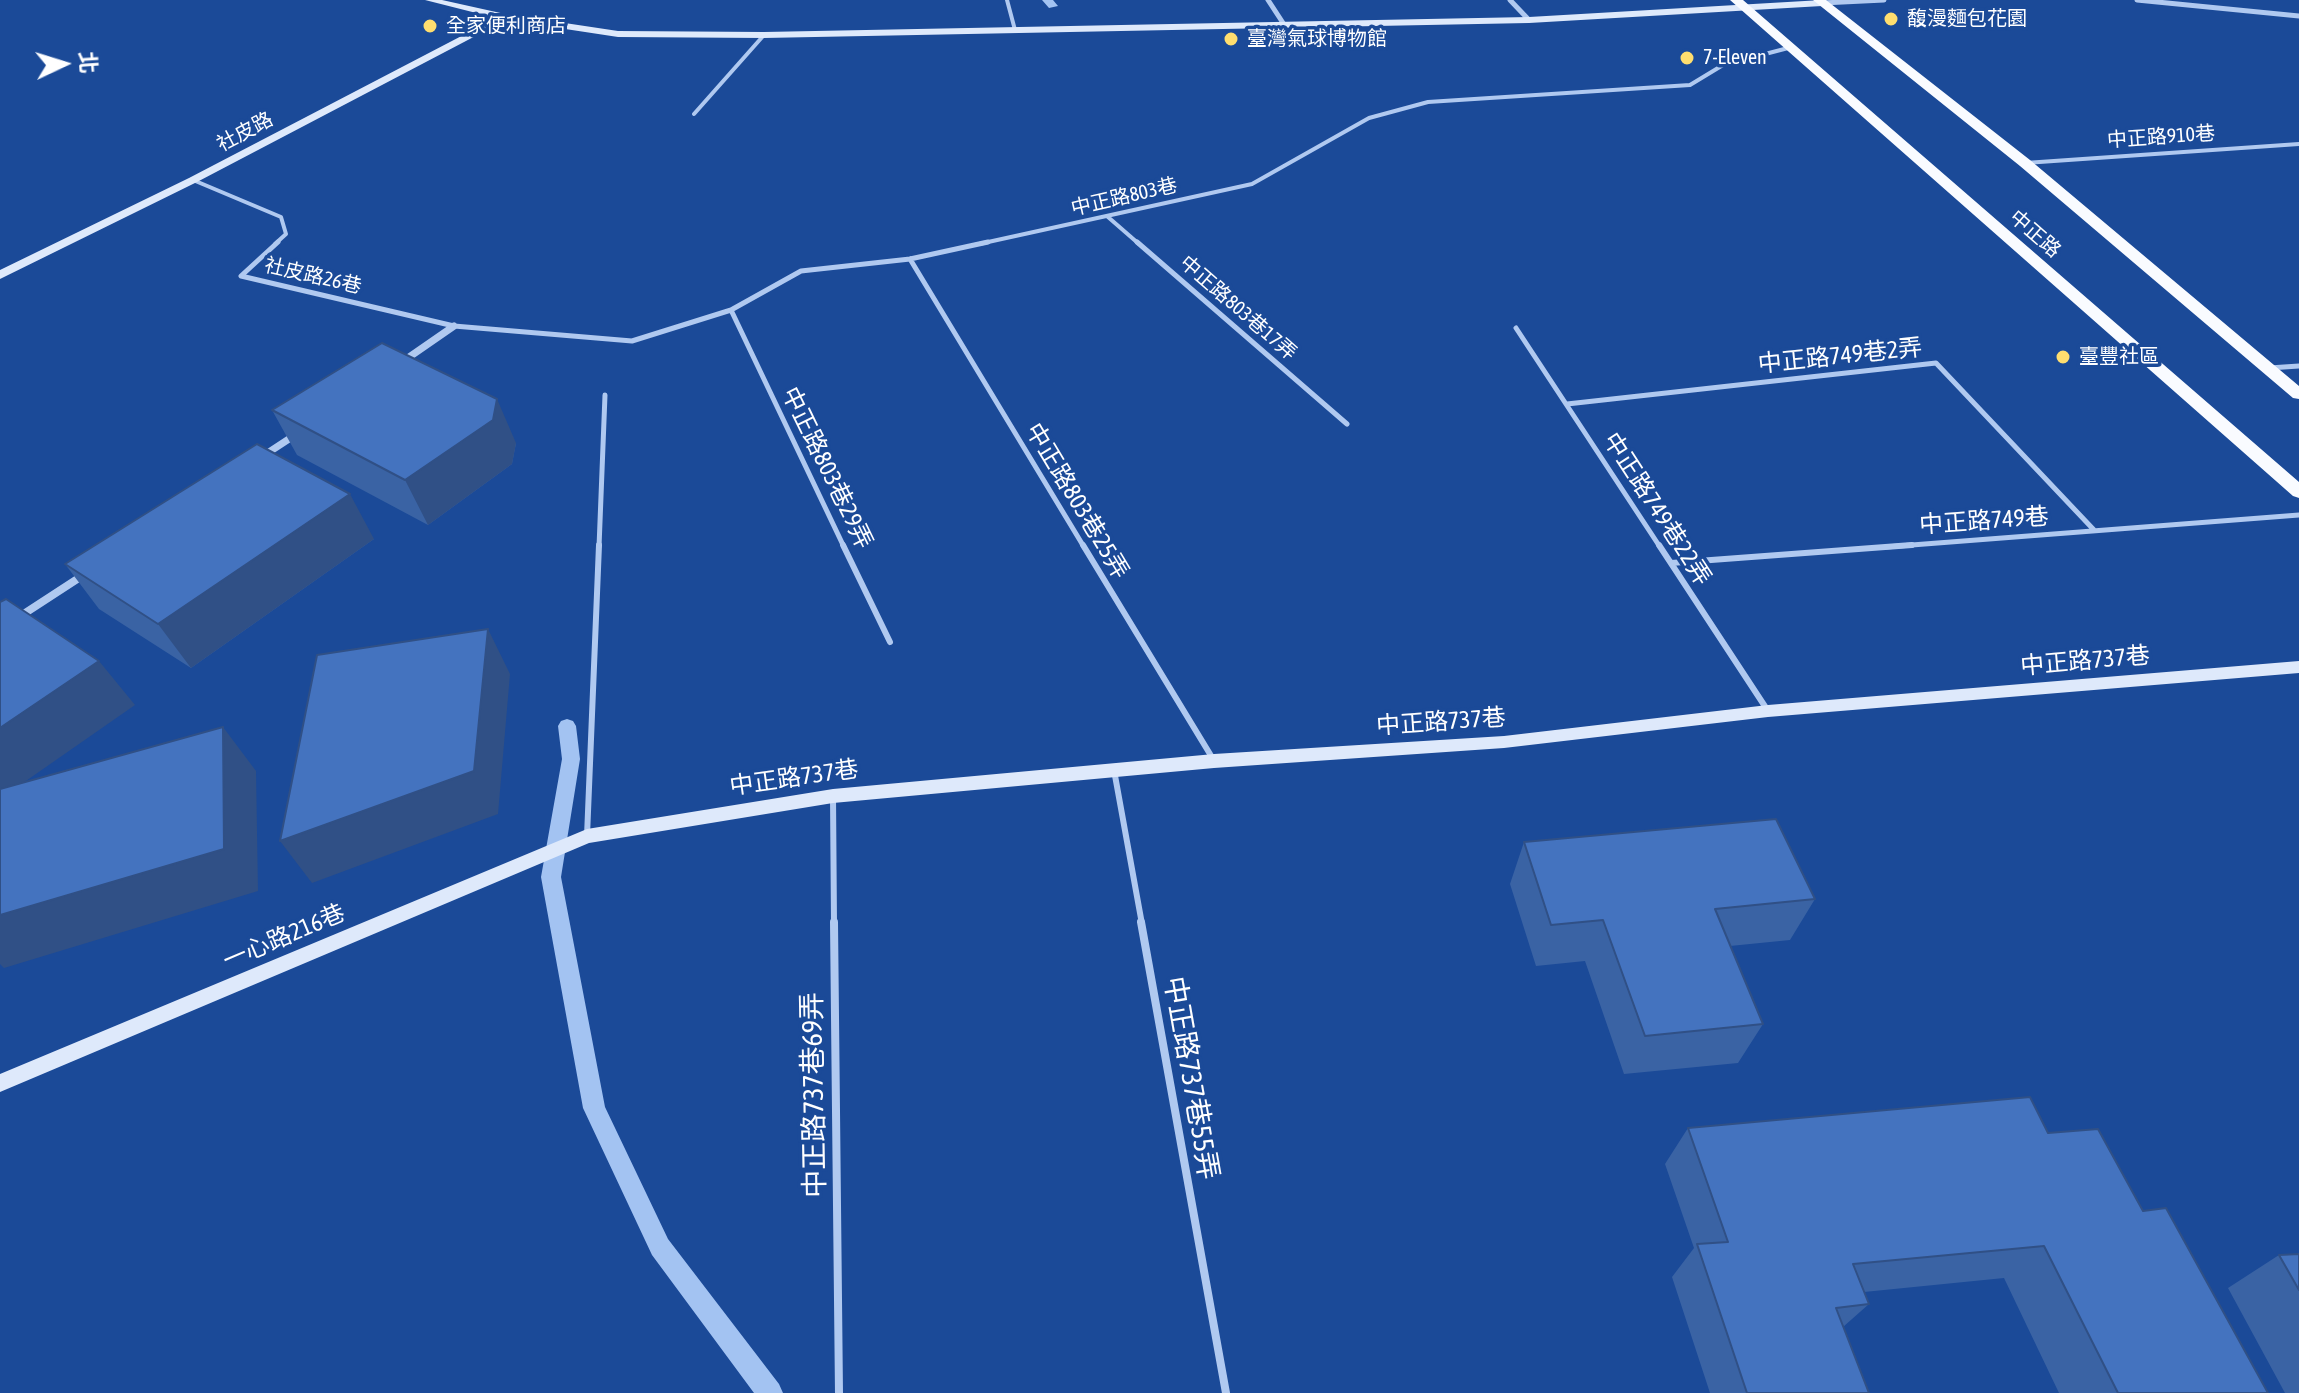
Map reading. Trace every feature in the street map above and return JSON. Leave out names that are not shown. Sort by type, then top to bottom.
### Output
[{"type":"main road","name":"中正路","points":[[1820,1],[2025,163],[2299,394]]},
{"type":"main road","name":"中正路","points":[[1740,4],[2299,492]]},
{"type":"street","points":[[430,0],[505,17],[618,34],[764,35],[1529,20],[1740,4],[1884,0]]},
{"type":"street","points":[[1268,0],[1285,26]]},
{"type":"street","points":[[1510,0],[1529,20]]},
{"type":"street","points":[[2137,0],[2299,16]]},
{"type":"street","name":"社皮路","points":[[0,275],[193,180],[505,17]]},
{"type":"street","points":[[391,369],[454,326]]},
{"type":"street","points":[[252,464],[302,430]]},
{"type":"street","points":[[13,621],[88,573]]},
{"type":"street","name":"中正路737巷","points":[[587,836],[833,796],[1214,761],[1504,742],[1768,711],[2299,667]]},
{"type":"street","name":"一心路216巷","points":[[0,1083],[587,836]]},
{"type":"lane","points":[[1007,0],[1015,30]]},
{"type":"lane","points":[[694,114],[764,35]]},
{"type":"lane","name":"中正路803巷","points":[[454,326],[632,341],[731,310],[801,271],[910,259],[1252,184],[1369,118],[1428,102],[1690,85],[1723,65],[1792,47]]},
{"type":"lane","name":"中正路910巷","points":[[2025,163],[2299,144]]},
{"type":"lane","name":"社皮路26巷","points":[[193,180],[281,217],[286,234],[241,276],[454,326]]},
{"type":"lane","name":"中正路803巷17弄","points":[[1108,217],[1347,424]]},
{"type":"lane","name":"中正路803巷25弄","points":[[910,259],[1214,761]]},
{"type":"lane","name":"中正路803巷29弄","points":[[731,310],[890,642]]},
{"type":"lane","name":"中正路749巷22弄","points":[[1516,328],[1768,711]]},
{"type":"lane","name":"中正路749巷2弄","points":[[1567,404],[1936,363],[2094,530]]},
{"type":"lane","points":[[2269,368],[2299,366]]},
{"type":"lane","points":[[587,836],[605,395]]},
{"type":"lane","name":"中正路749巷","points":[[1671,563],[2299,515]]},
{"type":"lane","name":"中正路737巷55弄","points":[[1114,770],[1226,1393]]},
{"type":"lane","name":"中正路737巷69弄","points":[[833,796],[839,1393]]},
{"type":"building","points":[[382,343],[497,399],[493,420],[405,480],[272,410]]},
{"type":"building","points":[[257,444],[350,494],[158,624],[65,564]]},
{"type":"building","points":[[6,599],[99,661],[0,728],[0,602]]},
{"type":"building","points":[[488,629],[474,771],[280,841],[317,655]]},
{"type":"building","points":[[223,727],[224,849],[0,915],[0,789]]},
{"type":"building","points":[[1776,819],[1815,899],[1715,909],[1763,1024],[1645,1036],[1603,920],[1551,925],[1524,842]]},
{"type":"building","points":[[2030,1097],[2048,1133],[2098,1129],[2143,1211],[2166,1208],[2268,1393],[2118,1393],[2044,1246],[1853,1264],[1869,1304],[1836,1308],[1869,1393],[1747,1393],[1697,1244],[1728,1242],[1688,1128]]},
{"type":"building","points":[[2299,1254],[2299,1290],[2279,1255]]},
{"type":"waterway","points":[[1047,0],[1053,6]]},
{"type":"waterway","points":[[567,726],[571,759],[551,877],[594,1108],[660,1247],[770,1393]]},
{"type":"place","name":"馥漫麵包花園","points":[[1891,19]]},
{"type":"place","name":"全家便利商店","points":[[430,26]]},
{"type":"place","name":"臺灣氣球博物館","points":[[1231,39]]},
{"type":"place","name":"7-Eleven","points":[[1687,58]]},
{"type":"place","name":"臺豐社區","points":[[2063,357]]}]
